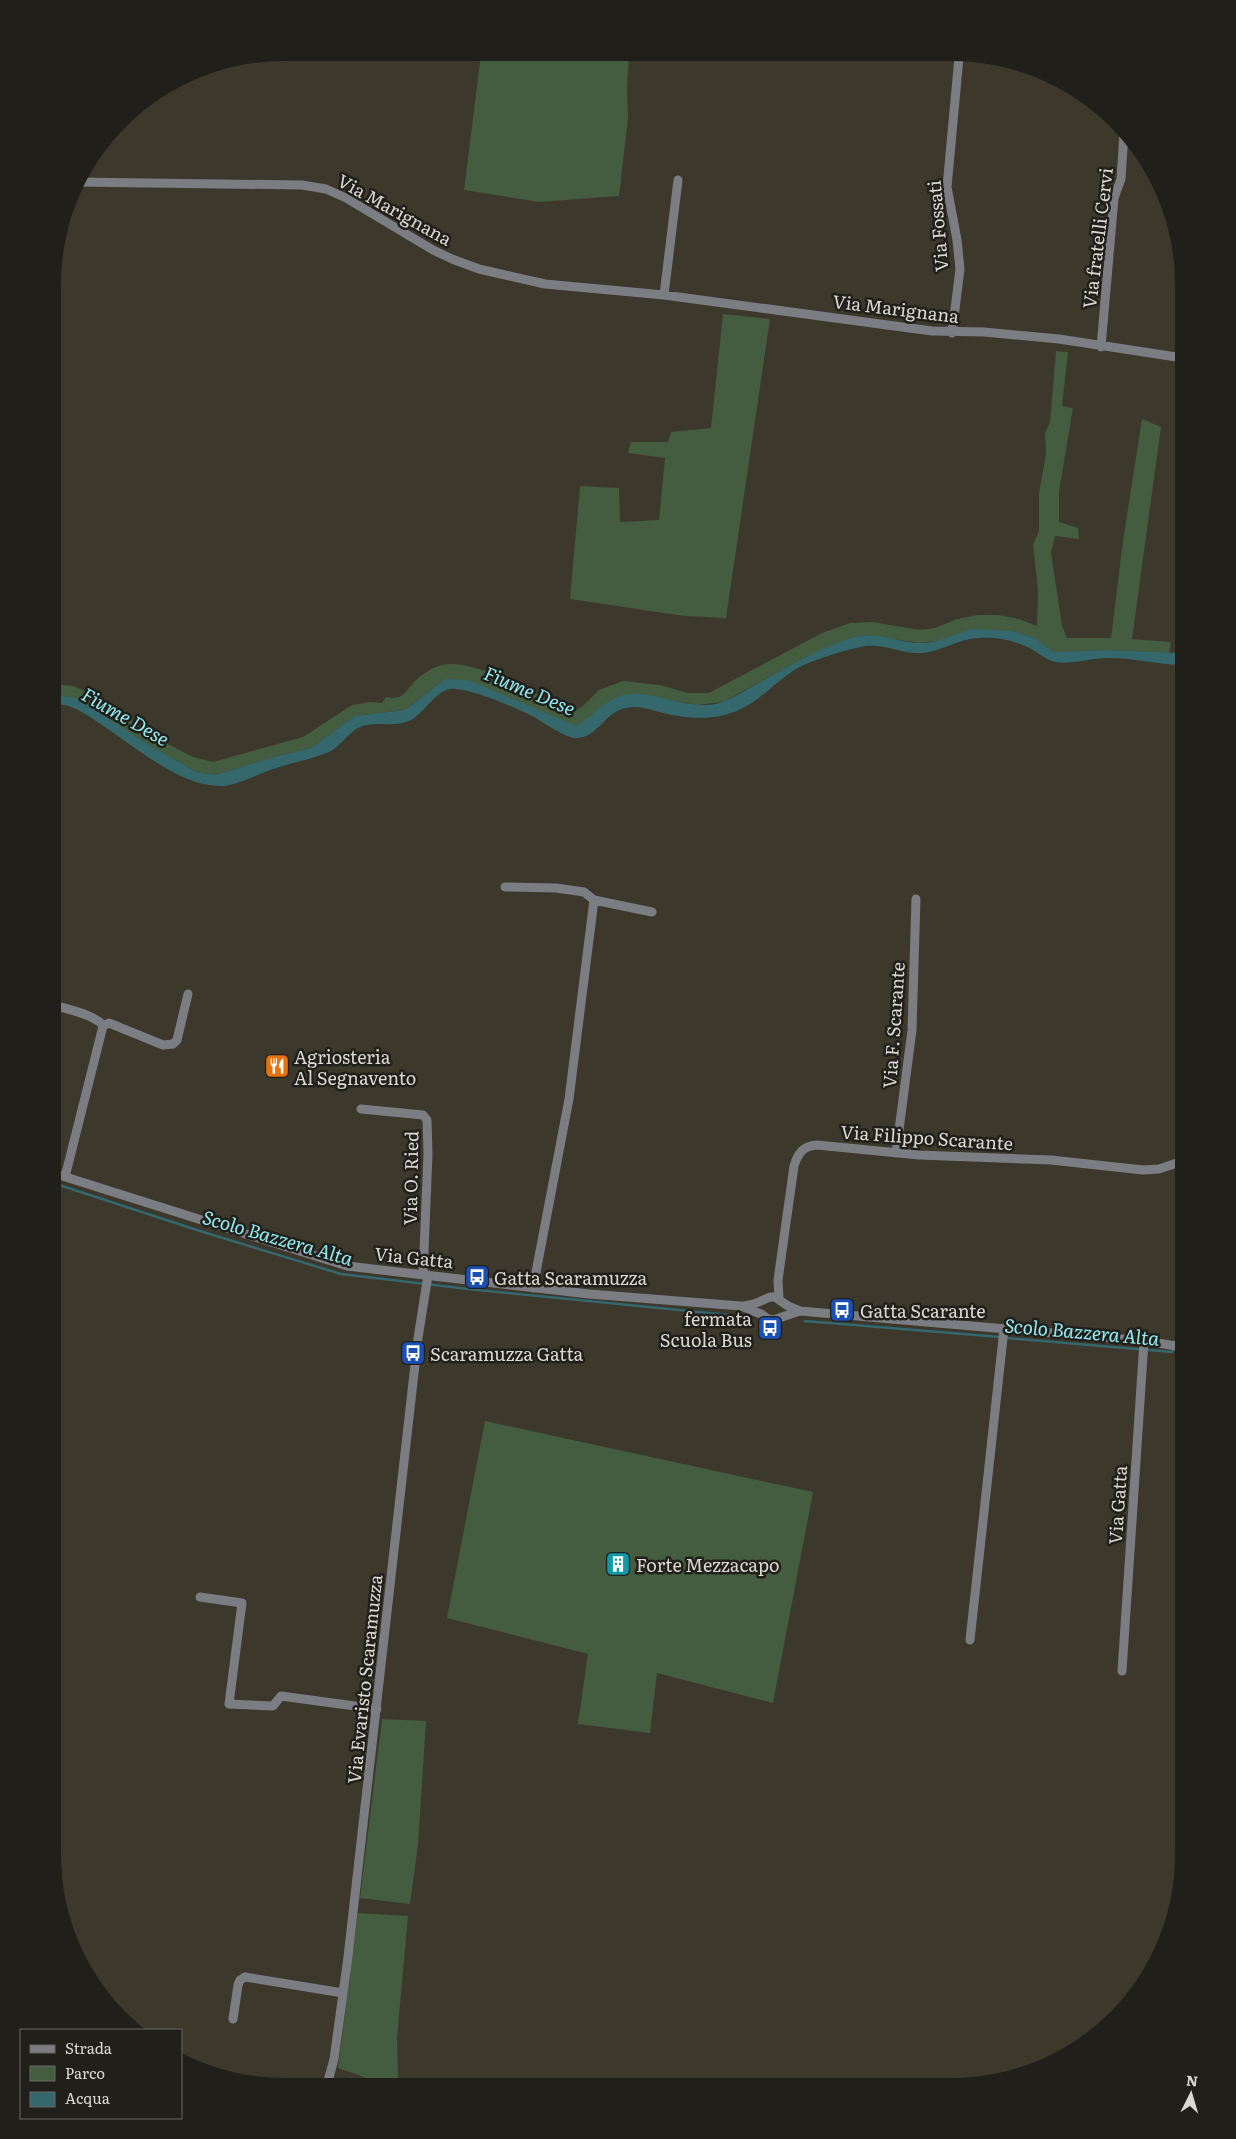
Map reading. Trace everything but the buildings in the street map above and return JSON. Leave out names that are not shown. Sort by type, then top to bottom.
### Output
[{"type":"street","name":"Via Fossati","points":[[952,333],[960,268],[957,240],[946,187],[959,61]]},
{"type":"street","name":"Via fratelli Cervi","points":[[1102,347],[1114,198],[1121,179],[1123,142]]},
{"type":"street","points":[[664,295],[678,180]]},
{"type":"street","name":"Via Marignana","points":[[86,182],[302,185],[326,189],[346,198],[433,250],[479,269],[545,284],[664,295],[952,333],[984,332],[1016,335],[1175,357]]},
{"type":"street","points":[[505,887],[556,888],[584,892],[594,900],[652,912]]},
{"type":"street","name":"Via F. Scarante","points":[[896,1153],[912,1030],[916,899]]},
{"type":"street","points":[[533,1288],[566,1115],[594,900]]},
{"type":"street","points":[[103,1026],[109,1023],[163,1045],[173,1044],[177,1040],[188,994]]},
{"type":"street","points":[[61,1008],[93,1017],[101,1022],[103,1026],[65,1177]]},
{"type":"street","name":"Via O. Ried","points":[[361,1109],[422,1115],[427,1120],[426,1275]]},
{"type":"street","name":"Via Filippo Scarante","points":[[781,1301],[778,1280],[794,1166],[800,1151],[806,1147],[816,1145],[968,1158],[1051,1160],[1143,1170],[1159,1169],[1175,1164]]},
{"type":"street","name":"Via Gatta","points":[[61,1176],[334,1263],[357,1267],[533,1288],[741,1306],[761,1314],[768,1320],[800,1311],[1003,1334],[1144,1346],[1175,1346]]},
{"type":"street","name":"Via Evaristo Scaramuzza","points":[[329,2078],[334,2059],[343,1993],[418,1338],[426,1290],[426,1275]]},
{"type":"street","name":"Via Filippo Scarante","points":[[765,1299],[778,1280]]},
{"type":"street","name":"Via Gatta","points":[[741,1306],[770,1297],[800,1311]]},
{"type":"street","points":[[761,1314],[760,1308],[765,1299]]},
{"type":"street","points":[[781,1301],[783,1312],[781,1316]]},
{"type":"street","points":[[970,1640],[1003,1334]]},
{"type":"street","name":"Via Gatta","points":[[1122,1671],[1144,1346]]},
{"type":"street","points":[[200,1597],[242,1603],[229,1704],[273,1706],[281,1696],[377,1709]]},
{"type":"street","points":[[233,2019],[238,1984],[245,1977],[343,1993]]},
{"type":"green space","points":[[480,61],[629,61],[628,118],[619,196],[539,202],[464,190]]},
{"type":"green space","points":[[723,314],[770,319],[726,618],[684,616],[570,599],[580,486],[619,488],[620,522],[659,520],[665,458],[628,453],[631,442],[668,442],[671,432],[711,428]]},
{"type":"green space","points":[[1056,351],[1068,352],[1062,406],[1073,408],[1059,491],[1059,522],[1078,528],[1079,539],[1055,536],[1051,553],[1062,626],[1067,638],[1111,638],[1123,541],[1142,419],[1161,427],[1132,639],[1171,642],[1169,653],[1105,650],[1054,652],[1035,638],[1012,631],[920,643],[866,635],[854,637],[802,659],[723,702],[697,705],[637,694],[609,701],[588,719],[576,726],[445,679],[405,710],[355,716],[311,748],[277,756],[215,775],[196,772],[138,738],[61,699],[61,685],[73,686],[98,697],[156,738],[193,757],[213,762],[303,737],[352,705],[370,702],[382,703],[386,697],[402,696],[419,677],[434,668],[449,664],[465,665],[484,670],[540,696],[568,712],[575,711],[584,705],[599,690],[623,681],[660,685],[688,693],[709,693],[822,633],[850,623],[873,622],[919,630],[935,628],[957,619],[978,615],[998,615],[1019,619],[1037,626],[1038,590],[1033,544],[1039,532],[1039,493],[1046,454],[1045,433],[1050,422]]},
{"type":"green space","points":[[485,1421],[813,1492],[773,1703],[657,1673],[650,1733],[578,1724],[588,1654],[447,1618]]},
{"type":"green space","points":[[382,1719],[426,1721],[418,1845],[410,1904],[360,1898]]},
{"type":"green space","points":[[358,1913],[408,1916],[397,2038],[398,2078],[366,2078],[338,2068]]},
{"type":"water","points":[[970,629],[1012,631],[1035,638],[1054,652],[1105,650],[1175,653],[1175,665],[1110,658],[1062,663],[1055,662],[1020,644],[994,638],[972,639],[932,652],[923,653],[866,646],[830,655],[796,669],[755,701],[732,713],[722,716],[692,718],[631,707],[612,714],[589,735],[574,738],[506,704],[480,694],[449,689],[434,698],[411,720],[399,724],[363,726],[329,752],[277,768],[241,782],[223,786],[207,785],[174,773],[83,713],[61,704],[61,696],[77,698],[138,738],[196,772],[215,775],[277,756],[311,748],[355,716],[405,710],[445,679],[468,680],[576,726],[616,697],[623,695],[647,695],[700,705],[725,701],[803,658],[862,635],[918,643],[944,639]]},
{"type":"waterway","name":"Scolo Bazzera Alta","points":[[61,1186],[341,1274],[468,1289],[739,1316]]},
{"type":"waterway","name":"Scolo Bazzera Alta","points":[[805,1321],[1000,1337]]},
{"type":"waterway","name":"Scolo Bazzera Alta","points":[[1006,1338],[1172,1352],[1174,1348]]},
{"type":"place","name":"Agriosteria Al Segnavento","points":[[277,1066]]},
{"type":"place","name":"Gatta Scaramuzza","points":[[477,1277]]},
{"type":"place","name":"Gatta Scarante","points":[[842,1310]]},
{"type":"place","name":"fermata Scuola Bus","points":[[770,1328]]},
{"type":"place","name":"Scaramuzza Gatta","points":[[413,1353]]},
{"type":"place","name":"Forte Mezzacapo","points":[[618,1564]]},
{"type":"water label","name":"Fiume Dese","points":[[530,690]]},
{"type":"water label","name":"Fiume Dese","points":[[126,716]]}]
